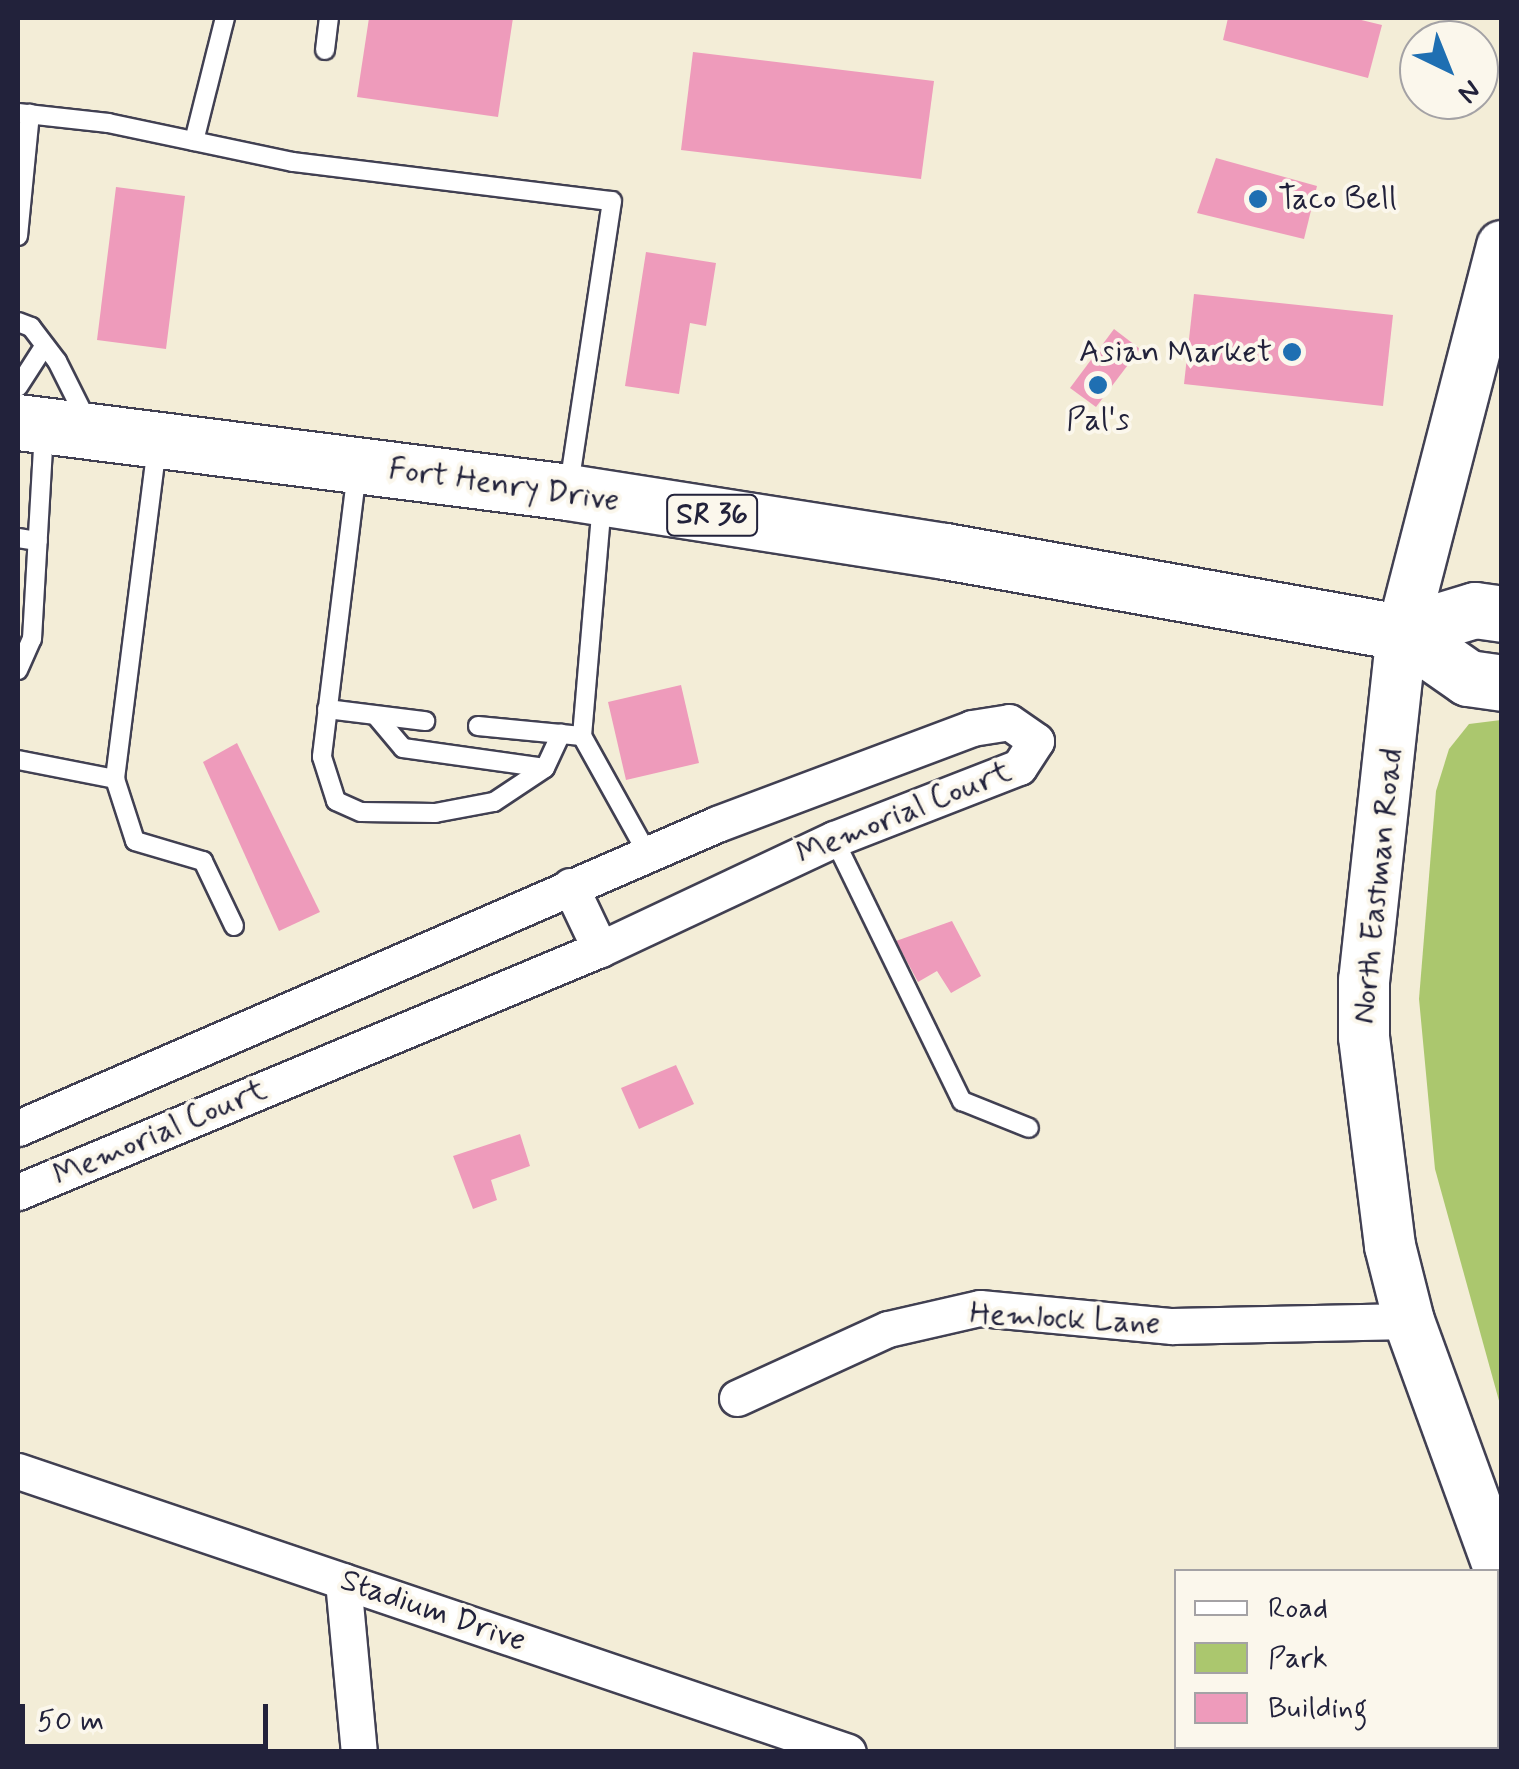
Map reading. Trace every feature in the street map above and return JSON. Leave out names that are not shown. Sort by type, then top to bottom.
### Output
[{"type":"main road","name":"North Eastman Road","points":[[1501,251],[1402,632],[1364,980],[1364,1037],[1377,1169],[1409,1321],[1502,1577]]},
{"type":"main road","name":"Fort Henry Drive","points":[[43,417],[158,440],[586,495],[1402,632],[1468,678],[1502,683]]},
{"type":"main road","name":"Fort Henry Drive","points":[[1402,632],[1475,610],[1502,614]]},
{"type":"street","name":"Memorial Court","points":[[18,1128],[648,853],[972,728],[1009,722],[1032,733],[1034,752],[1019,768],[834,839],[600,949],[18,1192]]},
{"type":"street","points":[[570,886],[600,949]]},
{"type":"street","name":"Hemlock Lane","points":[[737,1398],[888,1330],[980,1308],[1211,1327],[1409,1321]]},
{"type":"street","name":"Stadium Drive","points":[[18,1471],[848,1752]]},
{"type":"street","points":[[343,1581],[359,1752]]},
{"type":"lane","points":[[194,142],[225,18]]},
{"type":"lane","points":[[325,50],[329,18]]},
{"type":"lane","points":[[18,236],[24,114],[292,162],[612,201],[586,495],[582,736],[648,853]]},
{"type":"lane","points":[[18,322],[31,327],[43,348],[57,361],[43,417]]},
{"type":"lane","points":[[18,670],[32,639],[43,348]]},
{"type":"lane","points":[[158,440],[115,779],[135,841],[203,861],[234,926]]},
{"type":"lane","points":[[358,465],[322,757],[336,801],[361,812],[434,813],[494,802],[546,768],[561,734]]},
{"type":"lane","points":[[18,538],[38,541]]},
{"type":"lane","points":[[327,709],[424,720]]},
{"type":"lane","points":[[376,716],[403,748],[546,768]]},
{"type":"lane","points":[[478,726],[582,736]]},
{"type":"lane","points":[[18,760],[115,779]]},
{"type":"lane","points":[[834,839],[962,1101],[1029,1128]]},
{"type":"green space","points":[[1502,720],[1501,1408],[1435,1169],[1419,999],[1436,791],[1449,749],[1469,724]]},
{"type":"building","points":[[369,18],[513,18],[498,117],[357,97]]},
{"type":"building","points":[[1228,18],[1353,18],[1382,25],[1368,78],[1223,40]]},
{"type":"building","points":[[693,52],[934,81],[921,179],[681,150]]},
{"type":"building","name":"Taco Bell","points":[[1216,158],[1317,186],[1304,239],[1197,213]]},
{"type":"building","points":[[116,187],[185,196],[166,349],[97,340]]},
{"type":"building","points":[[646,252],[716,263],[706,326],[690,323],[679,394],[625,386]]},
{"type":"building","points":[[1194,294],[1393,315],[1383,406],[1184,384]]},
{"type":"building","points":[[1114,329],[1140,349],[1096,407],[1070,388]]},
{"type":"building","points":[[681,685],[699,763],[626,780],[608,702]]},
{"type":"building","points":[[237,743],[320,912],[279,931],[203,762]]},
{"type":"building","points":[[952,921],[981,976],[951,993],[937,971],[918,982],[896,941]]},
{"type":"building","points":[[676,1065],[694,1104],[639,1129],[621,1088]]},
{"type":"building","points":[[520,1134],[530,1166],[491,1180],[497,1200],[473,1209],[453,1156]]},
{"type":"place","name":"Taco Bell","points":[[1258,199]]},
{"type":"place","name":"Asian Market","points":[[1292,352]]},
{"type":"place","name":"Pal's","points":[[1098,385]]}]
